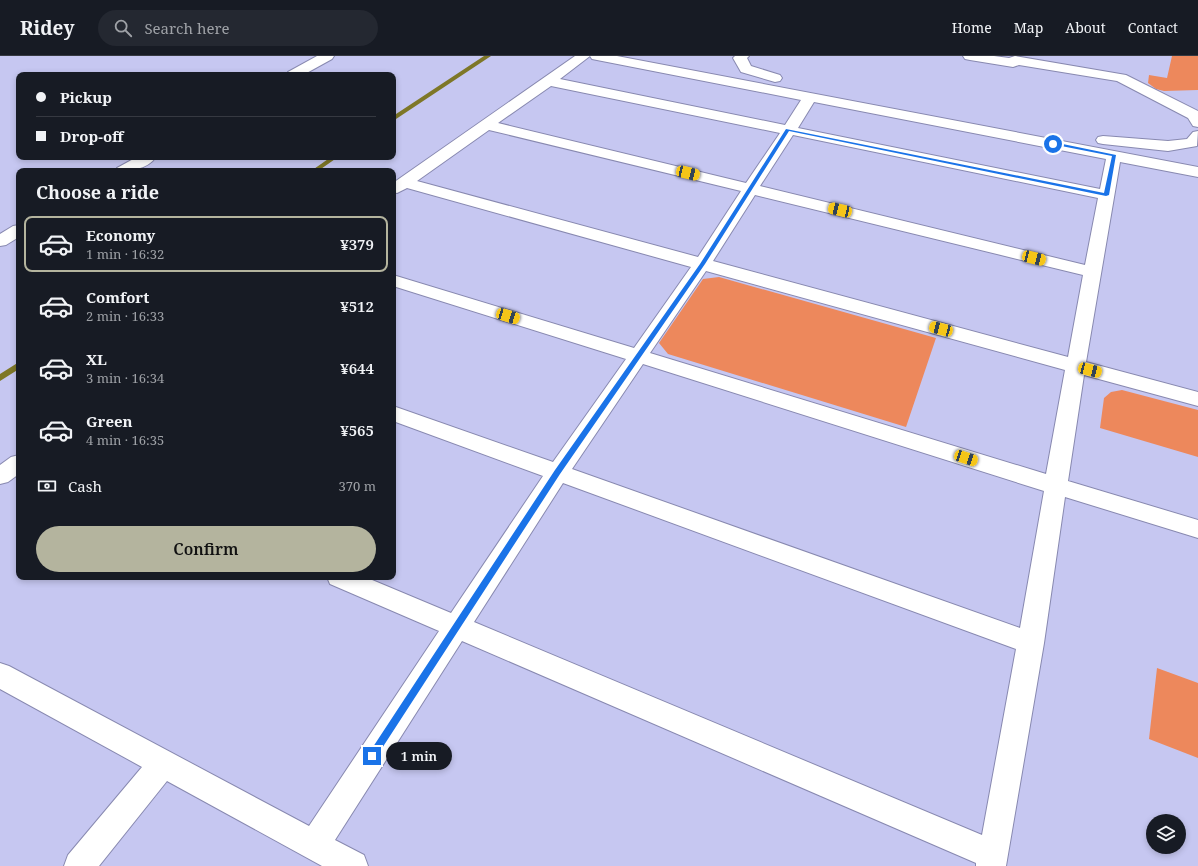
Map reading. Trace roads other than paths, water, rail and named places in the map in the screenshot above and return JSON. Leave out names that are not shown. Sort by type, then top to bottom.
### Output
[{"type":"street","points":[[298,72],[327,56]]},
{"type":"street","points":[[399,187],[584,56]]},
{"type":"street","points":[[598,56],[1198,172]]},
{"type":"street","points":[[742,56],[740,58],[746,69],[778,79],[1110,142],[1168,146],[1192,143],[1198,135]]},
{"type":"street","points":[[970,56],[1013,63],[1015,60],[1121,78],[1194,115],[1198,123]]},
{"type":"street","points":[[548,81],[1106,195]]},
{"type":"street","points":[[314,845],[558,472],[702,264],[810,97]]},
{"type":"street","points":[[488,125],[1093,272]]},
{"type":"street","points":[[346,580],[992,860],[1031,643],[1075,366],[1114,155]]},
{"type":"street","points":[[128,168],[143,160]]},
{"type":"street","points":[[399,187],[702,264],[1198,399]]},
{"type":"street","points":[[0,241],[16,232]]},
{"type":"street","points":[[396,281],[1198,529]]},
{"type":"street","points":[[396,414],[1031,643]]},
{"type":"street","points":[[0,476],[16,465]]},
{"type":"street","points":[[0,675],[353,866]]},
{"type":"street","points":[[79,866],[163,764]]},
{"type":"waterway","points":[[396,117],[488,56]]},
{"type":"waterway","points":[[318,168],[330,160]]},
{"type":"waterway","points":[[0,378],[16,367]]}]
